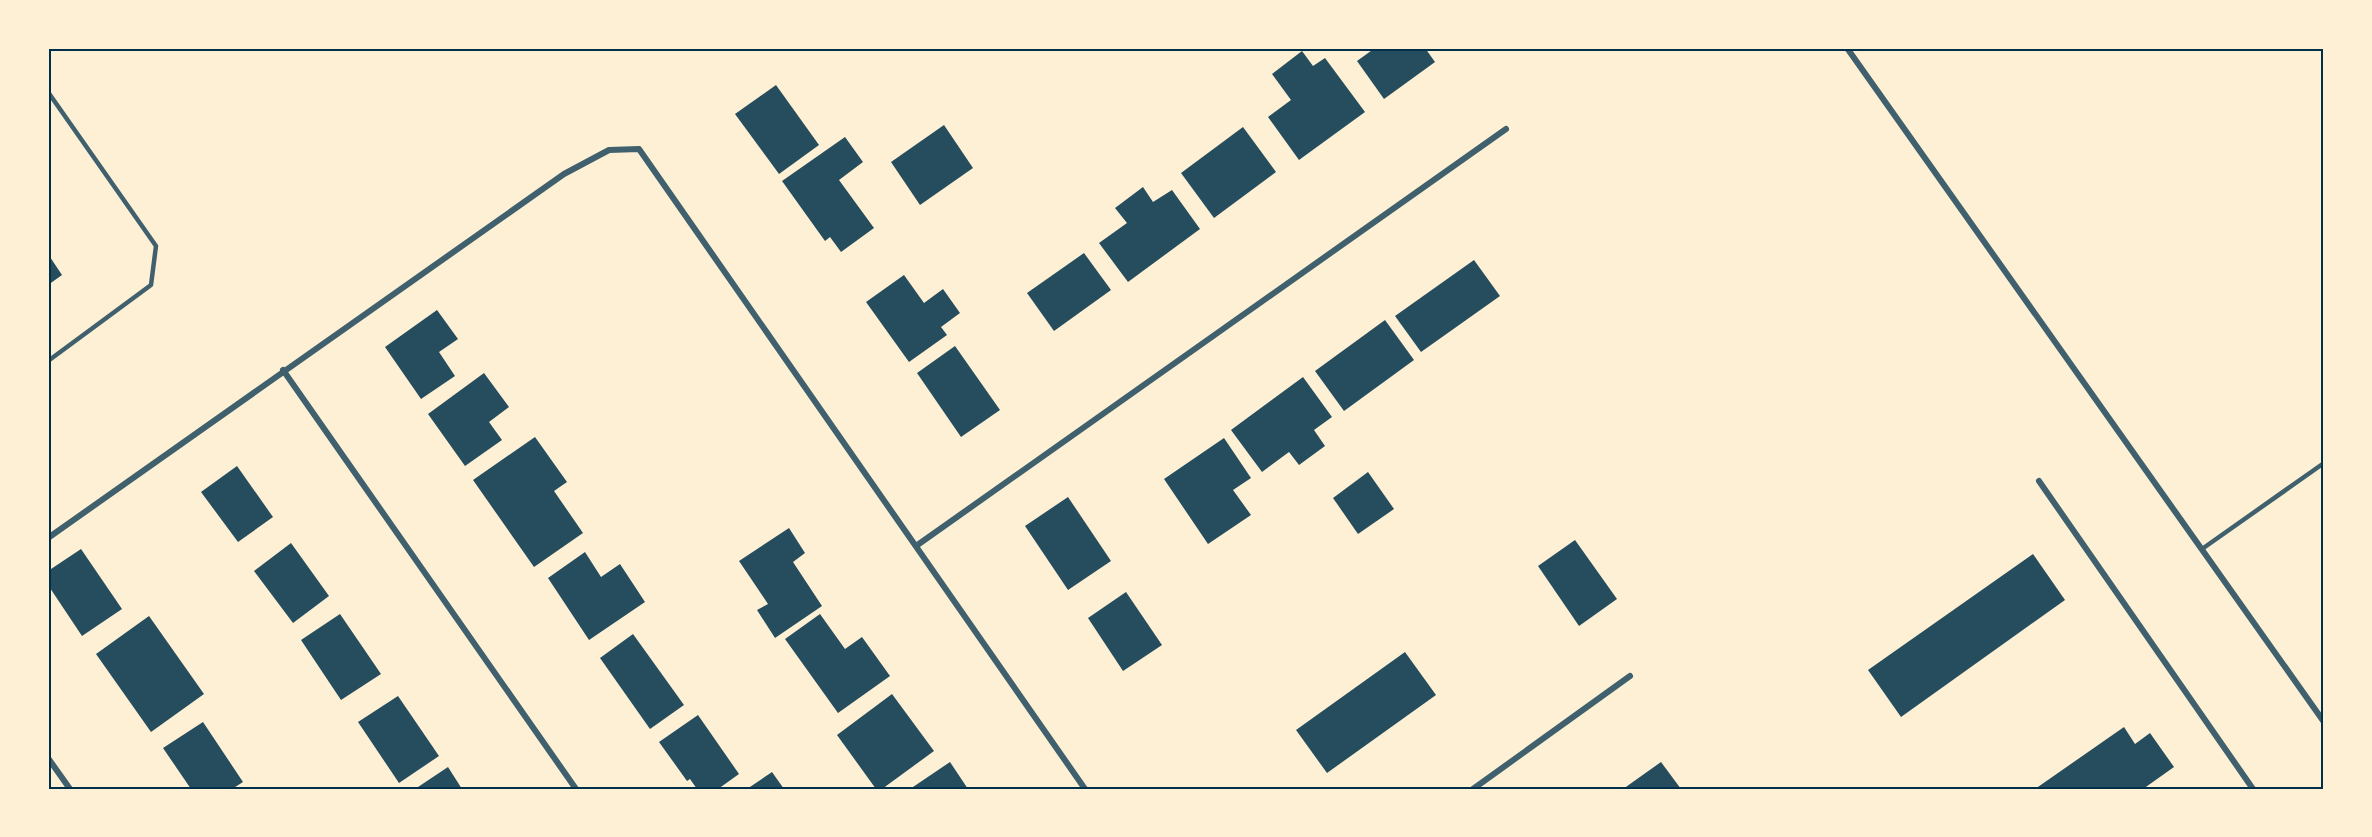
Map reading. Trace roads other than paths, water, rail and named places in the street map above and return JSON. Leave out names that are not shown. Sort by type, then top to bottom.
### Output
[{"type":"street","points":[[1847,48],[2324,722]]},
{"type":"street","points":[[916,546],[1506,129]]},
{"type":"street","points":[[48,538],[283,370],[564,174],[609,150],[639,148],[1085,789]]},
{"type":"street","points":[[283,370],[576,789]]},
{"type":"street","points":[[2039,481],[2253,789]]},
{"type":"street","points":[[1473,789],[1630,676]]},
{"type":"street","points":[[48,758],[70,789]]},
{"type":"lane","points":[[48,92],[156,246],[152,285],[48,361]]},
{"type":"lane","points":[[2202,549],[2324,463]]}]
